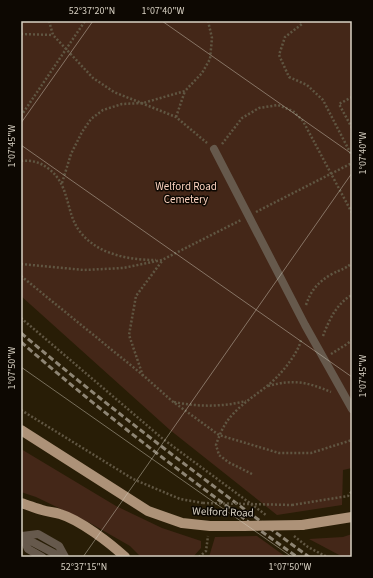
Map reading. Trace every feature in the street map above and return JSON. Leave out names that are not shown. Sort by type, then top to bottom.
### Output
[{"type":"main road","name":"Welford Road","points":[[21,430],[148,511],[182,523],[210,526],[302,525],[352,517]]},
{"type":"main road","points":[[21,503],[61,514],[107,542],[125,557]]},
{"type":"lane","points":[[214,149],[305,325],[352,409]]},
{"type":"lane","points":[[22,536],[38,534],[59,546],[65,557]]},
{"type":"lane","points":[[22,536],[28,549],[42,557]]},
{"type":"lane","points":[[22,536],[61,557]]},
{"type":"path","points":[[49,21],[53,35],[93,78],[114,92],[176,117],[214,149],[224,144],[242,118],[259,108],[278,105],[293,111],[303,121],[352,213]]},
{"type":"path","points":[[21,116],[85,21]]},
{"type":"path","points":[[176,117],[185,91],[202,73],[210,59],[212,38],[208,21]]},
{"type":"path","points":[[300,21],[302,24],[285,37],[279,55],[289,77],[307,85],[323,100],[352,156]]},
{"type":"path","points":[[21,34],[53,35]]},
{"type":"path","points":[[62,183],[71,154],[82,132],[91,119],[103,110],[122,104],[143,103],[185,91]]},
{"type":"path","points":[[352,97],[339,104],[352,128]]},
{"type":"path","points":[[21,161],[30,160],[42,163],[52,171],[62,183],[73,219],[81,233],[95,246],[114,255],[139,260],[162,260]]},
{"type":"path","points":[[21,264],[84,270],[123,268],[162,260],[352,163]]},
{"type":"path","points":[[144,376],[129,335],[136,296],[162,260]]},
{"type":"path","points":[[252,474],[228,462],[219,455],[216,444],[219,435],[225,424],[234,413],[247,400],[268,386],[282,372],[293,356],[301,343],[305,325],[305,309],[310,293],[320,282],[333,273],[345,269],[352,263]]},
{"type":"path","points":[[21,276],[144,376],[172,401],[219,435],[279,453],[311,453],[352,440]]},
{"type":"path","points":[[352,295],[337,308],[328,323],[322,338],[322,356],[352,340]]},
{"type":"path","points":[[21,318],[163,439],[270,518]]},
{"type":"path","points":[[268,386],[285,382],[301,382],[317,386],[346,399]]},
{"type":"path","points":[[172,401],[192,405],[212,406],[229,405],[247,400]]},
{"type":"path","points":[[21,410],[133,478],[180,499],[203,503],[292,505],[348,496],[352,491]]},
{"type":"path","points":[[199,557],[206,551],[210,526]]},
{"type":"path","points":[[289,532],[308,547],[327,557]]},
{"type":"green space","name":"Welford Road Cemetery","points":[[21,21],[352,21],[352,468],[343,470],[342,505],[277,515],[170,430],[21,296]]},
{"type":"green space","points":[[21,449],[116,506],[162,528],[201,541],[201,548],[193,557],[141,557],[130,546],[90,523],[36,497],[21,492]]},
{"type":"green space","points":[[352,534],[352,557],[343,557],[309,539],[343,537]]},
{"type":"green space","points":[[257,536],[286,557],[209,557],[215,537]]},
{"type":"railway","points":[[21,333],[163,448],[309,557]]},
{"type":"railway","points":[[21,342],[88,399],[156,453],[297,557]]}]
